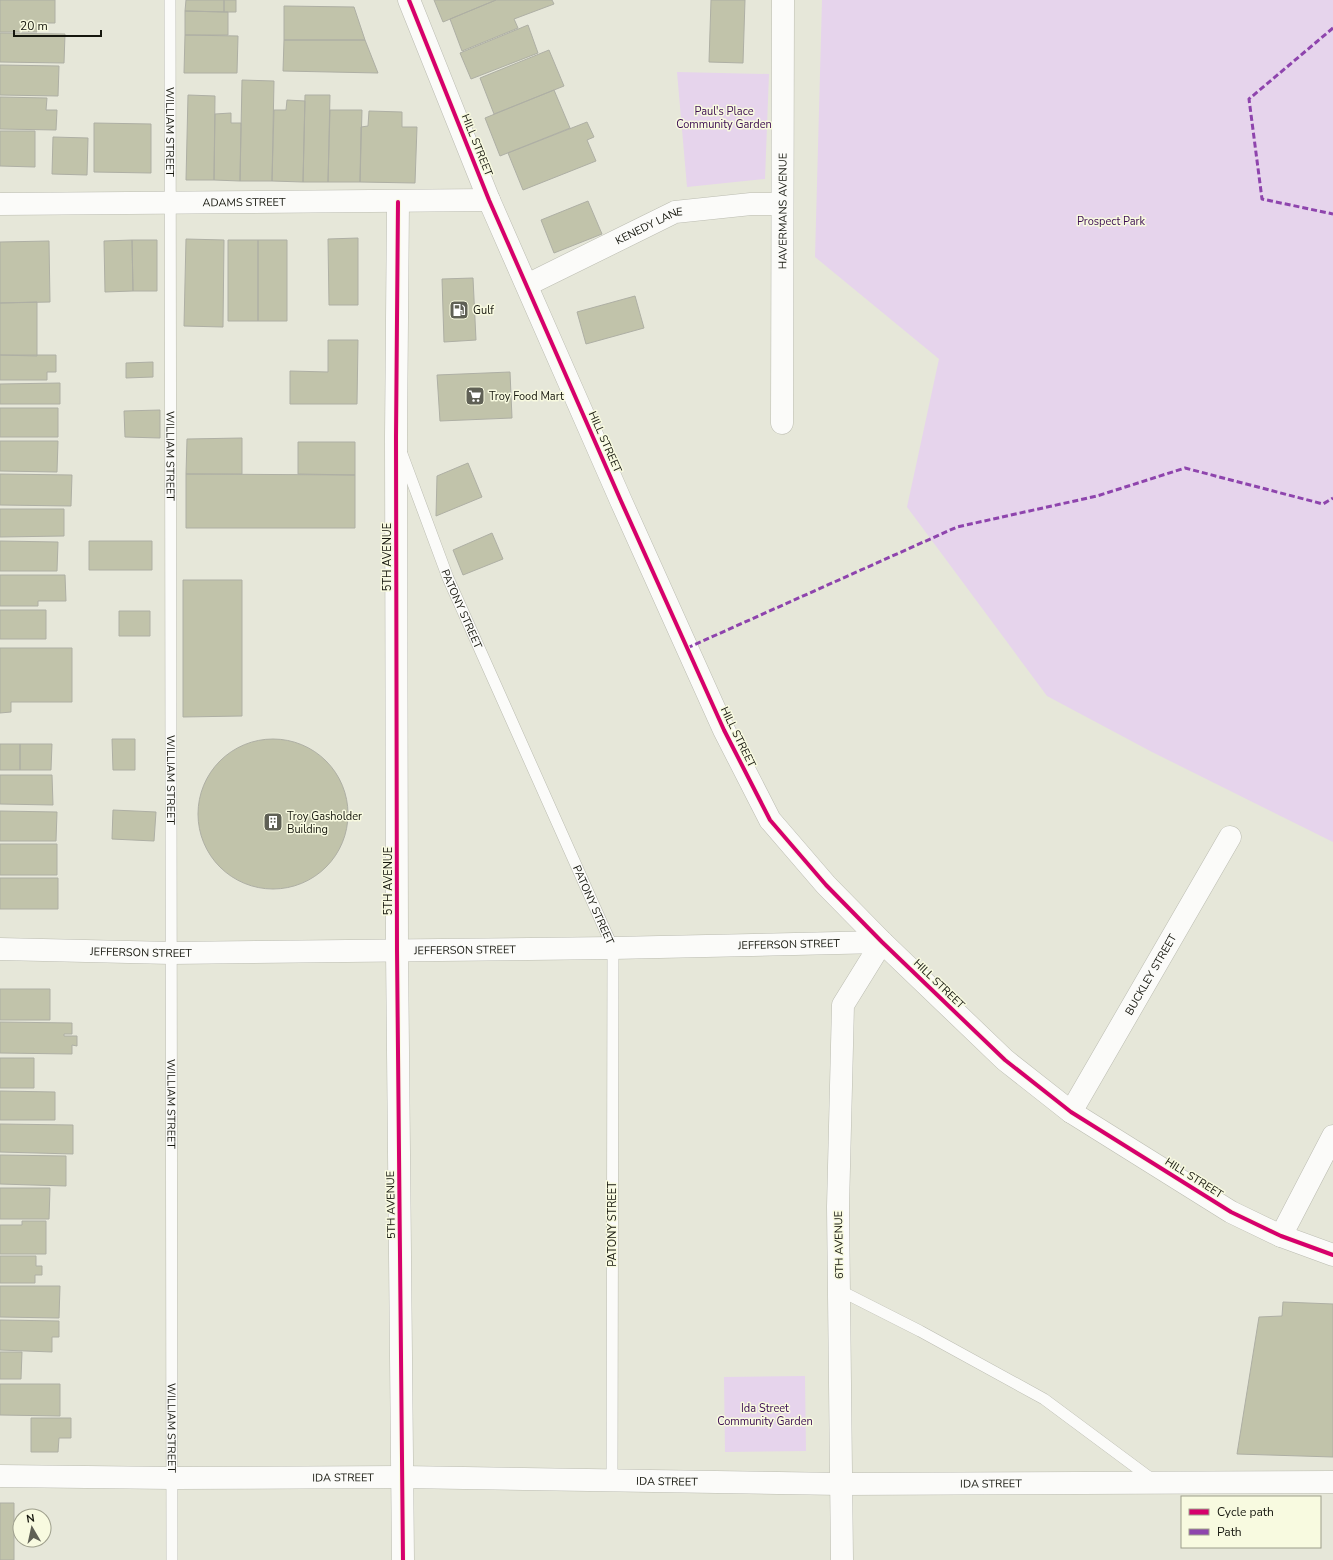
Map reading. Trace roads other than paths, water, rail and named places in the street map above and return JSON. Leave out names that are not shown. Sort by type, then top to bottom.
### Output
[{"type":"street","name":"HILL STREET","points":[[409,0],[489,200],[620,501],[724,730],[770,820],[826,885],[882,942],[1005,1060],[1071,1112],[1231,1212],[1281,1236],[1333,1255]]},
{"type":"street","name":"HAVERMANS AVENUE","points":[[782,423],[783,0]]},
{"type":"street","name":"ADAMS STREET","points":[[0,204],[398,202],[489,200]]},
{"type":"street","name":"5TH AVENUE","points":[[398,202],[396,437],[397,950],[404,1560]]},
{"type":"street","name":"KENEDY LANE","points":[[526,285],[674,212],[751,204],[782,204]]},
{"type":"street","name":"BUCKLEY STREET","points":[[1071,1112],[1230,837]]},
{"type":"street","name":"JEFFERSON STREET","points":[[0,949],[171,953],[613,948],[882,942]]},
{"type":"street","name":"6TH AVENUE","points":[[842,1560],[838,1207],[843,1005],[882,942]]},
{"type":"street","points":[[1281,1236],[1333,1136]]},
{"type":"street","name":"IDA STREET","points":[[0,1476],[172,1478],[403,1477],[841,1484],[1333,1482]]},
{"type":"lane","name":"WILLIAM STREET","points":[[170,0],[172,1560]]},
{"type":"lane","name":"PATONY STREET","points":[[396,437],[448,578],[613,948],[612,1480]]},
{"type":"lane","points":[[839,1290],[920,1331],[1044,1399],[1156,1483]]},
{"type":"place","name":"Gulf","points":[[459,310]]},
{"type":"place","name":"Troy Food Mart","points":[[475,396]]},
{"type":"place","name":"Troy Gasholder Building","points":[[273,822]]},
{"type":"park label","name":"Paul's Place Community Garden","points":[[724,117]]},
{"type":"park label","name":"Prospect Park","points":[[1111,221]]},
{"type":"park label","name":"Ida Street Community Garden","points":[[765,1414]]}]
